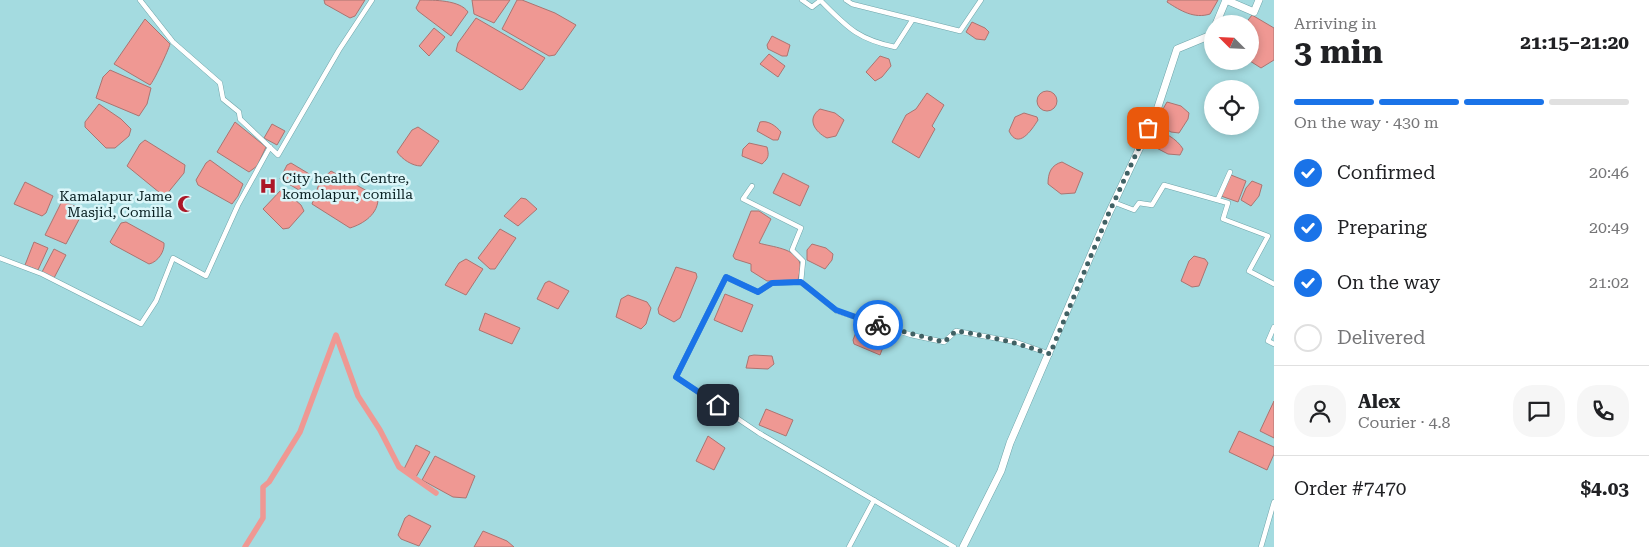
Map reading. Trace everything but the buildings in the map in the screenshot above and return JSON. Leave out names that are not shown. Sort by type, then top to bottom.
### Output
[{"type":"main road","points":[[1220,15],[1226,0],[1254,12],[1259,0]]},
{"type":"main road","points":[[963,547],[1001,471],[1010,443],[1050,354],[1113,202],[1156,113],[1177,49],[1204,39]]},
{"type":"street","points":[[140,0],[173,42],[220,83],[223,99],[239,112],[240,119],[278,154],[339,50],[372,0]]},
{"type":"street","points":[[802,0],[812,6],[821,0],[839,20],[858,35],[879,44],[895,46],[913,19]]},
{"type":"street","points":[[846,0],[852,4],[960,31],[980,0]]},
{"type":"street","points":[[0,258],[42,274],[141,324],[156,301],[173,258],[206,276],[238,205],[270,147]]},
{"type":"street","points":[[1218,199],[1230,172]]},
{"type":"street","points":[[1113,202],[1134,210],[1139,203],[1152,205],[1164,185],[1228,203],[1223,219],[1268,236],[1249,271],[1274,284]]},
{"type":"street","points":[[752,186],[743,199],[800,228],[792,250],[803,261],[801,282]]},
{"type":"street","points":[[954,547],[759,433],[676,377],[726,277],[758,292],[772,283],[801,282],[836,310],[911,335],[944,342],[956,331],[1016,342],[1050,354]]},
{"type":"street","points":[[1274,327],[1268,341],[1274,344]]},
{"type":"street","points":[[849,547],[874,500]]},
{"type":"street","points":[[1261,547],[1274,502]]},
{"type":"shaded area","points":[[324,0],[365,0],[355,16],[350,18],[325,4]]},
{"type":"shaded area","points":[[420,0],[453,3],[468,12],[451,36],[418,11],[416,8]]},
{"type":"shaded area","points":[[472,0],[510,0],[494,23],[474,14]]},
{"type":"shaded area","points":[[517,0],[522,0],[555,13],[576,25],[555,55],[549,56],[502,29]]},
{"type":"shaded area","points":[[1168,0],[1218,0],[1210,14],[1198,16],[1183,11],[1167,2]]},
{"type":"shaded area","points":[[476,18],[545,58],[523,89],[520,90],[456,51],[458,43]]},
{"type":"shaded area","points":[[145,19],[170,44],[161,66],[150,85],[114,64]]},
{"type":"shaded area","points":[[1259,19],[1274,28],[1274,60],[1261,68],[1259,67]]},
{"type":"shaded area","points":[[972,22],[989,32],[985,40],[976,39],[966,32]]},
{"type":"shaded area","points":[[434,28],[445,37],[429,56],[419,46]]},
{"type":"shaded area","points":[[772,36],[790,45],[787,56],[782,56],[768,49],[767,45]]},
{"type":"shaded area","points":[[769,54],[785,66],[778,77],[760,64]]},
{"type":"shaded area","points":[[880,56],[889,59],[891,66],[882,77],[875,81],[866,72]]},
{"type":"shaded area","points":[[110,70],[151,88],[147,104],[139,116],[96,98],[103,77]]},
{"type":"shaded area","points":[[1047,91],[1054,94],[1057,101],[1054,108],[1047,111],[1040,108],[1037,101],[1040,94]]},
{"type":"shaded area","points":[[927,93],[944,105],[932,126],[935,129],[919,158],[892,142],[906,115],[916,109]]},
{"type":"shaded area","points":[[1167,102],[1181,106],[1189,113],[1188,119],[1179,133],[1171,132],[1155,123]]},
{"type":"shaded area","points":[[99,104],[121,119],[131,129],[129,136],[115,148],[106,148],[85,127],[85,122]]},
{"type":"shaded area","points":[[820,109],[835,113],[844,120],[836,136],[827,138],[816,129],[813,121]]},
{"type":"shaded area","points":[[1024,113],[1037,117],[1038,120],[1024,137],[1016,139],[1009,131],[1015,117]]},
{"type":"shaded area","points":[[235,122],[266,147],[257,166],[249,172],[217,152]]},
{"type":"shaded area","points":[[760,122],[769,123],[781,132],[778,140],[773,140],[757,131]]},
{"type":"shaded area","points":[[272,124],[285,131],[277,145],[264,138]]},
{"type":"shaded area","points":[[418,127],[439,141],[421,166],[408,162],[397,152],[412,130]]},
{"type":"shaded area","points":[[1151,131],[1160,132],[1173,139],[1183,149],[1180,155],[1168,154],[1145,142]]},
{"type":"shaded area","points":[[145,140],[185,165],[184,173],[166,195],[160,193],[127,166],[140,144]]},
{"type":"shaded area","points":[[749,143],[767,147],[768,156],[762,164],[742,156],[743,149]]},
{"type":"shaded area","points":[[210,160],[243,184],[232,204],[198,185],[196,180],[206,163]]},
{"type":"shaded area","points":[[1062,162],[1083,173],[1075,193],[1061,194],[1048,184],[1051,170],[1055,165]]},
{"type":"shaded area","points":[[291,163],[311,175],[299,190],[280,179],[287,165]]},
{"type":"shaded area","points":[[331,171],[378,197],[376,208],[365,221],[350,228],[312,204],[320,181]]},
{"type":"shaded area","points":[[783,173],[809,186],[800,206],[773,193]]},
{"type":"shaded area","points":[[1231,175],[1246,181],[1238,202],[1221,196]]},
{"type":"shaded area","points":[[1252,181],[1262,185],[1259,196],[1251,206],[1241,200],[1246,188]]},
{"type":"shaded area","points":[[25,182],[53,196],[46,213],[42,216],[14,204]]},
{"type":"shaded area","points":[[282,189],[301,205],[304,211],[289,228],[283,229],[263,209]]},
{"type":"shaded area","points":[[521,198],[526,199],[537,209],[518,226],[504,216]]},
{"type":"shaded area","points":[[62,201],[84,210],[66,244],[45,235]]},
{"type":"shaded area","points":[[751,211],[759,211],[771,219],[759,243],[789,251],[794,255],[800,264],[798,280],[767,281],[751,271],[751,264],[735,259],[733,256]]},
{"type":"shaded area","points":[[126,222],[164,243],[162,253],[158,259],[149,264],[110,242],[121,223]]},
{"type":"shaded area","points":[[500,229],[516,238],[495,269],[490,269],[478,258]]},
{"type":"shaded area","points":[[34,242],[48,248],[38,270],[25,265]]},
{"type":"shaded area","points":[[812,244],[826,248],[833,254],[832,260],[825,269],[807,260],[807,250]]},
{"type":"shaded area","points":[[54,249],[66,255],[54,278],[42,272]]},
{"type":"shaded area","points":[[1194,256],[1205,259],[1208,263],[1199,286],[1192,287],[1181,281],[1189,261]]},
{"type":"shaded area","points":[[466,259],[483,269],[466,295],[445,285],[459,263]]},
{"type":"shaded area","points":[[676,267],[696,273],[697,277],[680,318],[674,322],[659,314],[658,309]]},
{"type":"shaded area","points":[[549,281],[569,291],[558,309],[537,299],[545,283]]},
{"type":"shaded area","points":[[725,294],[753,305],[742,332],[714,320]]},
{"type":"shaded area","points":[[628,295],[647,302],[651,308],[646,324],[641,329],[616,317],[621,299]]},
{"type":"shaded area","points":[[485,313],[520,328],[512,344],[479,330]]},
{"type":"shaded area","points":[[866,325],[888,334],[880,355],[854,344],[853,340],[858,327]]},
{"type":"shaded area","points":[[749,356],[772,356],[774,364],[768,369],[746,368]]},
{"type":"shaded area","points":[[1274,401],[1274,438],[1260,431]]},
{"type":"shaded area","points":[[766,409],[793,420],[786,436],[759,425]]},
{"type":"shaded area","points":[[1239,431],[1274,447],[1274,454],[1267,470],[1229,452]]},
{"type":"shaded area","points":[[708,436],[725,448],[714,470],[696,461]]},
{"type":"shaded area","points":[[416,445],[430,452],[416,477],[404,469]]},
{"type":"shaded area","points":[[435,456],[475,476],[466,498],[453,497],[422,480]]},
{"type":"shaded area","points":[[409,515],[431,526],[419,546],[401,539],[398,535],[405,518]]},
{"type":"shaded area","points":[[483,531],[507,541],[514,547],[474,547]]},
{"type":"waterway","points":[[245,547],[263,518],[263,487],[269,482],[300,432],[336,335],[358,396],[380,430],[399,467],[436,493]]},
{"type":"way so far","points":[[878,325],[944,342],[956,331],[990,336],[1016,342],[1050,354],[1108,215],[1148,128]]},
{"type":"place","name":"City health Centre, komolapur, comilla","points":[[268,186]]},
{"type":"place","name":"Kamalapur Jame Masjid, Comilla","points":[[186,204]]},
{"type":"route","points":[[718,405],[676,377],[726,277],[758,292],[772,283],[801,282],[836,310],[878,325]]}]
